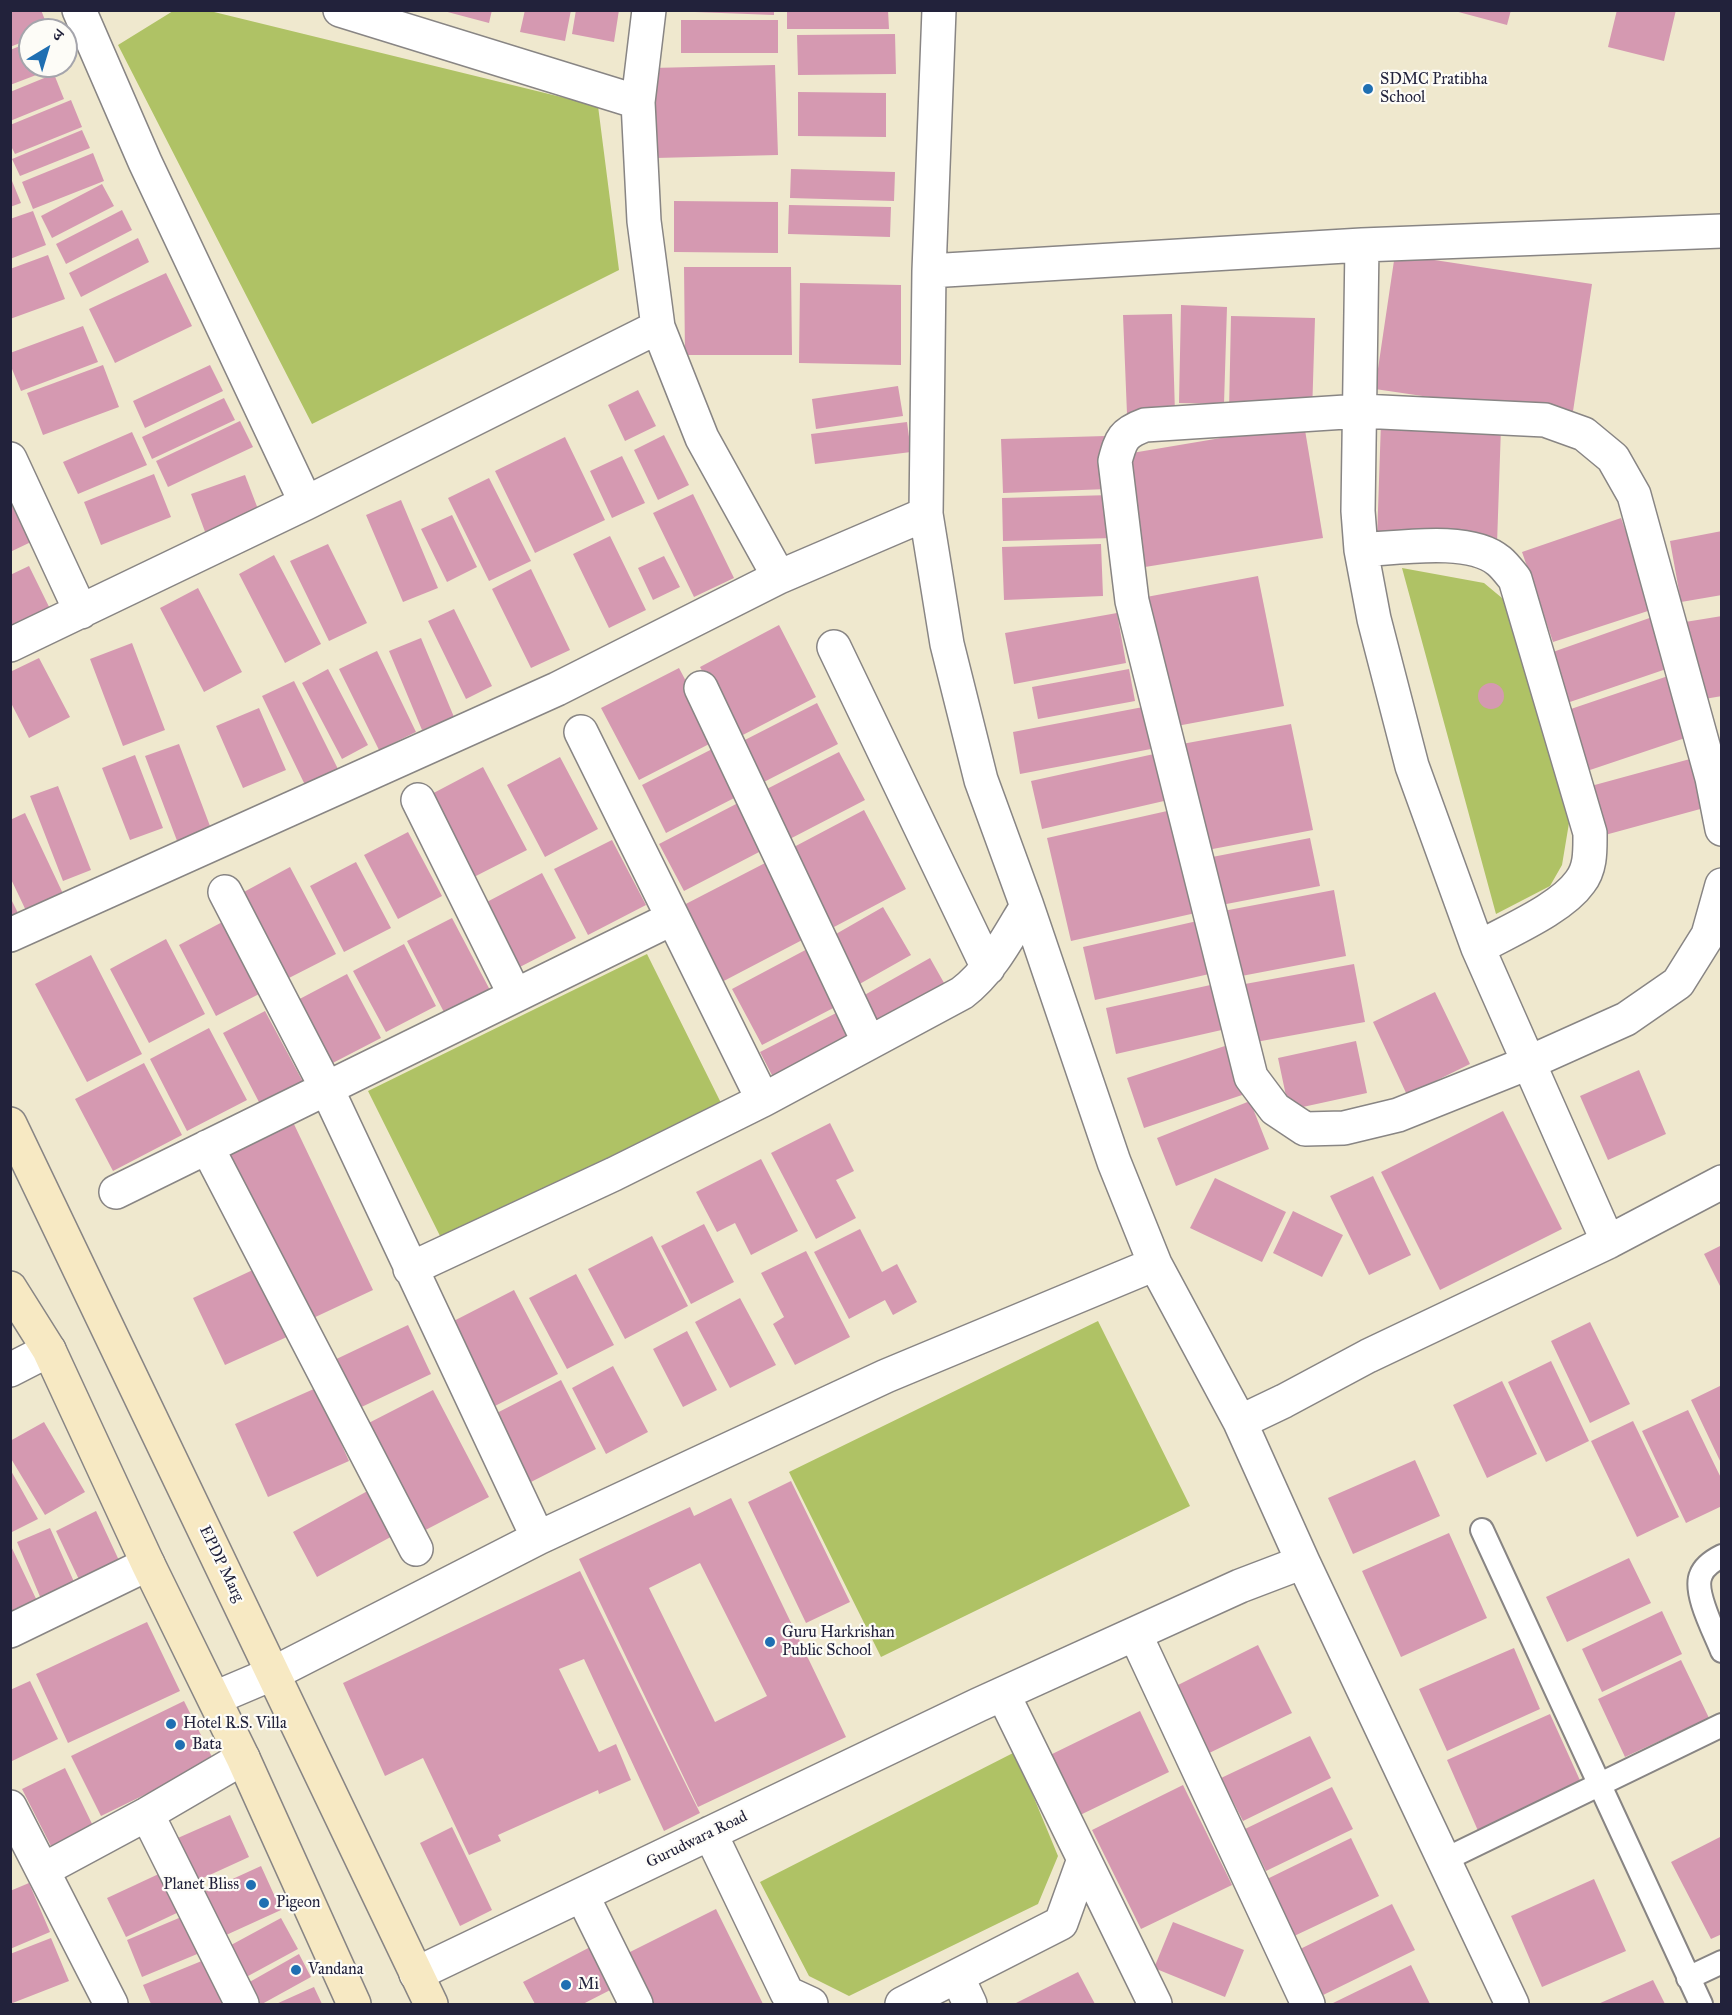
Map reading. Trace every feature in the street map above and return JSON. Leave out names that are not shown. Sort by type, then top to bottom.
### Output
[{"type":"main road","name":"EPDP Marg","points":[[10,1124],[430,2004]]},
{"type":"main road","points":[[10,1288],[49,1350],[148,1564],[243,1758],[354,2004]]},
{"type":"street","points":[[79,10],[145,162],[306,503]]},
{"type":"street","points":[[340,10],[638,102]]},
{"type":"street","points":[[649,10],[638,102],[644,221],[658,327],[702,438],[778,577]]},
{"type":"street","points":[[939,10],[928,271],[926,514],[947,644],[981,780],[1027,906],[1113,1162],[1155,1264],[1240,1422],[1303,1562],[1512,2004]]},
{"type":"street","points":[[928,271],[1362,245],[1722,231]]},
{"type":"street","points":[[1362,245],[1358,511],[1361,550],[1374,619],[1412,766],[1478,948],[1608,1242]]},
{"type":"street","points":[[10,645],[306,503],[658,327]]},
{"type":"street","points":[[1722,829],[1712,778],[1709,721],[1634,495],[1613,459],[1584,434],[1545,420],[1361,411],[1145,425],[1129,431],[1120,443],[1115,461],[1132,601],[1251,1077],[1275,1109],[1305,1129],[1344,1128],[1398,1115],[1528,1063],[1626,1019],[1678,983],[1708,935],[1722,885]]},
{"type":"street","points":[[10,459],[81,612]]},
{"type":"street","points":[[10,935],[557,689],[778,577],[926,514]]},
{"type":"street","points":[[1361,550],[1450,545],[1478,551],[1498,560],[1515,579],[1590,833],[1590,859],[1581,881],[1563,901],[1478,948]]},
{"type":"street","points":[[834,647],[988,969]]},
{"type":"street","points":[[700,688],[869,1043]]},
{"type":"street","points":[[581,732],[763,1100]]},
{"type":"street","points":[[418,800],[515,995]]},
{"type":"street","points":[[225,892],[326,1087],[538,1538]]},
{"type":"street","points":[[410,1269],[614,1174],[763,1100],[962,993],[988,969],[1027,906]]},
{"type":"street","points":[[117,1192],[673,918]]},
{"type":"street","points":[[207,1147],[416,1549]]},
{"type":"street","points":[[1240,1422],[1368,1356],[1608,1242],[1722,1182]]},
{"type":"street","points":[[215,1698],[274,1673],[538,1538],[886,1376],[1155,1264]]},
{"type":"street","points":[[10,1370],[49,1350]]},
{"type":"street","name":"Gurudwara Road","points":[[416,1974],[991,1700],[1240,1586],[1303,1562]]},
{"type":"street","points":[[10,1631],[148,1564]]},
{"type":"street","points":[[1135,1634],[1308,2004]]},
{"type":"street","points":[[991,1700],[1084,1859],[1155,2004]]},
{"type":"street","points":[[43,1870],[147,1814],[243,1758]]},
{"type":"street","points":[[10,1807],[111,2004]]},
{"type":"street","points":[[147,1814],[242,2004]]},
{"type":"street","points":[[710,1833],[787,1993],[811,2004]]},
{"type":"street","points":[[902,2004],[963,1990],[1061,1923],[1084,1859]]},
{"type":"street","points":[[582,1895],[636,2004]]},
{"type":"lane","points":[[1482,1530],[1701,2004]]},
{"type":"lane","points":[[1722,1556],[1713,1560],[1700,1575],[1699,1593],[1722,1651]]},
{"type":"lane","points":[[1444,1860],[1722,1725]]},
{"type":"lane","points":[[1688,1978],[1722,1962]]},
{"type":"green space","points":[[173,11],[210,11],[598,106],[619,270],[312,424],[118,45]]},
{"type":"green space","points":[[1402,568],[1484,583],[1508,603],[1569,823],[1562,865],[1550,886],[1496,914]]},
{"type":"green space","points":[[647,954],[724,1109],[445,1246],[368,1091]]},
{"type":"green space","points":[[1098,1321],[1190,1506],[881,1657],[789,1472]]},
{"type":"green space","points":[[1015,1752],[1058,1856],[1038,1904],[849,1996],[809,1976],[760,1882]]},
{"type":"building","points":[[10,10],[41,10],[44,18],[18,18],[18,44],[10,47]]},
{"type":"building","points":[[440,10],[492,10],[489,23]]},
{"type":"building","points":[[525,10],[571,10],[565,41],[520,32]]},
{"type":"building","points":[[576,10],[619,10],[614,42],[572,34]]},
{"type":"building","points":[[695,10],[774,10],[774,15],[695,12]]},
{"type":"building","points":[[787,10],[888,10],[889,29],[787,29]]},
{"type":"building","points":[[1451,10],[1511,10],[1507,25]]},
{"type":"building","points":[[1617,10],[1676,10],[1664,61],[1608,47]]},
{"type":"building","points":[[681,20],[778,20],[778,53],[681,53]]},
{"type":"building","points":[[895,34],[896,74],[798,75],[797,35]]},
{"type":"building","points":[[18,47],[18,78],[28,78],[10,85],[10,50]]},
{"type":"building","points":[[775,65],[778,155],[655,158],[652,68]]},
{"type":"building","points":[[44,78],[56,78],[64,99],[10,121],[10,92]]},
{"type":"building","points":[[798,92],[886,93],[886,137],[798,136]]},
{"type":"building","points":[[71,100],[82,127],[15,154],[10,144],[10,125]]},
{"type":"building","points":[[82,130],[90,148],[20,176],[12,159]]},
{"type":"building","points":[[93,153],[104,181],[33,209],[22,182]]},
{"type":"building","points":[[791,169],[895,172],[894,201],[790,198]]},
{"type":"building","points":[[10,176],[21,203],[10,207]]},
{"type":"building","points":[[102,184],[114,206],[52,238],[41,216]]},
{"type":"building","points":[[674,201],[778,202],[778,253],[674,252]]},
{"type":"building","points":[[789,205],[891,207],[890,237],[788,234]]},
{"type":"building","points":[[122,210],[132,230],[66,264],[56,244]]},
{"type":"building","points":[[33,211],[46,245],[10,259],[10,219]]},
{"type":"building","points":[[138,238],[149,262],[81,297],[69,273]]},
{"type":"building","points":[[1395,254],[1592,284],[1572,418],[1375,389]]},
{"type":"building","points":[[48,255],[65,299],[10,319],[10,269]]},
{"type":"building","points":[[684,267],[791,267],[792,355],[685,355]]},
{"type":"building","points":[[166,273],[192,326],[115,363],[89,309]]},
{"type":"building","points":[[800,283],[901,285],[901,365],[799,363]]},
{"type":"building","points":[[1181,305],[1227,307],[1224,404],[1179,403]]},
{"type":"building","points":[[1172,314],[1175,413],[1127,414],[1123,315]]},
{"type":"building","points":[[1231,316],[1315,318],[1312,414],[1229,412]]},
{"type":"building","points":[[83,326],[98,362],[21,391],[10,364],[10,353]]},
{"type":"building","points":[[103,365],[119,407],[43,435],[27,393]]},
{"type":"building","points":[[210,365],[223,391],[145,428],[133,401]]},
{"type":"building","points":[[898,386],[903,416],[816,429],[812,399]]},
{"type":"building","points":[[638,390],[656,426],[625,441],[608,405]]},
{"type":"building","points":[[224,398],[235,420],[152,459],[142,437]]},
{"type":"building","points":[[240,421],[253,447],[168,487],[156,461]]},
{"type":"building","points":[[907,422],[911,452],[815,464],[811,434]]},
{"type":"building","points":[[1381,422],[1501,427],[1497,544],[1377,539]]},
{"type":"building","points":[[1304,424],[1323,538],[1145,567],[1126,454]]},
{"type":"building","points":[[132,432],[147,465],[78,494],[63,462]]},
{"type":"building","points":[[664,435],[689,485],[658,500],[634,450]]},
{"type":"building","points":[[1106,436],[1108,489],[1003,493],[1001,439]]},
{"type":"building","points":[[565,437],[605,520],[535,553],[495,471]]},
{"type":"building","points":[[622,456],[645,503],[612,518],[590,471]]},
{"type":"building","points":[[154,474],[171,517],[101,545],[84,502]]},
{"type":"building","points":[[245,475],[261,517],[207,537],[191,494]]},
{"type":"building","points":[[489,478],[531,561],[489,581],[448,498]]},
{"type":"building","points":[[693,494],[734,578],[694,597],[653,513]]},
{"type":"building","points":[[1111,495],[1113,538],[1003,541],[1002,498]]},
{"type":"building","points":[[401,500],[438,588],[403,602],[366,515]]},
{"type":"building","points":[[10,502],[31,542],[10,552]]},
{"type":"building","points":[[452,515],[477,567],[447,582],[421,529]]},
{"type":"building","points":[[1621,518],[1654,609],[1553,642],[1522,552]]},
{"type":"building","points":[[1722,531],[1722,595],[1681,602],[1670,541]]},
{"type":"building","points":[[610,536],[646,610],[609,628],[573,554]]},
{"type":"building","points":[[328,544],[367,623],[329,641],[290,561]]},
{"type":"building","points":[[1101,544],[1103,596],[1004,600],[1002,547]]},
{"type":"building","points":[[274,555],[321,644],[285,663],[239,574]]},
{"type":"building","points":[[664,556],[680,587],[653,600],[638,568]]},
{"type":"building","points":[[29,566],[54,617],[10,639],[10,575]]},
{"type":"building","points":[[531,569],[570,650],[531,668],[492,589]]},
{"type":"building","points":[[1258,576],[1284,706],[1166,728],[1141,598]]},
{"type":"building","points":[[198,588],[242,672],[204,692],[160,608]]},
{"type":"building","points":[[454,609],[492,686],[466,699],[428,621]]},
{"type":"building","points":[[1117,613],[1126,663],[1014,684],[1005,633]]},
{"type":"building","points":[[1658,615],[1675,666],[1567,703],[1550,653]]},
{"type":"building","points":[[1722,616],[1722,696],[1693,701],[1679,623]]},
{"type":"building","points":[[779,625],[816,697],[737,738],[700,667]]},
{"type":"building","points":[[421,638],[454,717],[422,730],[389,651]]},
{"type":"building","points":[[132,643],[165,730],[123,746],[90,659]]},
{"type":"building","points":[[377,651],[416,732],[379,750],[339,669]]},
{"type":"building","points":[[39,658],[70,717],[29,738],[10,701],[10,672]]},
{"type":"building","points":[[679,668],[717,740],[639,780],[601,708]]},
{"type":"building","points":[[328,669],[368,745],[342,759],[302,683]]},
{"type":"building","points":[[1129,669],[1135,701],[1038,719],[1032,687]]},
{"type":"building","points":[[1674,674],[1694,735],[1587,771],[1565,711]]},
{"type":"building","points":[[294,681],[338,769],[305,785],[262,696]]},
{"type":"building","points":[[1491,683],[1500,687],[1504,696],[1500,705],[1491,709],[1482,705],[1478,696],[1482,687]]},
{"type":"building","points":[[817,703],[838,744],[760,784],[739,743]]},
{"type":"building","points":[[1143,707],[1151,749],[1020,774],[1013,732]]},
{"type":"building","points":[[259,708],[286,770],[243,788],[216,726]]},
{"type":"building","points":[[1291,724],[1313,830],[1202,851],[1182,744]]},
{"type":"building","points":[[179,744],[213,834],[179,846],[145,756]]},
{"type":"building","points":[[718,746],[742,794],[666,833],[642,785]]},
{"type":"building","points":[[839,752],[865,800],[784,842],[759,793]]},
{"type":"building","points":[[1154,754],[1164,801],[1042,829],[1031,781]]},
{"type":"building","points":[[135,755],[163,828],[130,840],[102,768]]},
{"type":"building","points":[[560,757],[598,829],[545,857],[507,785]]},
{"type":"building","points":[[1690,759],[1704,808],[1605,835],[1591,786]]},
{"type":"building","points":[[483,767],[527,850],[470,879],[426,797]]},
{"type":"building","points":[[58,786],[91,870],[63,881],[30,796]]},
{"type":"building","points":[[738,803],[763,850],[684,891],[659,844]]},
{"type":"building","points":[[1176,809],[1200,912],[1071,941],[1047,838]]},
{"type":"building","points":[[864,810],[906,889],[834,927],[792,848]]},
{"type":"building","points":[[25,813],[66,900],[29,917],[10,877],[10,820]]},
{"type":"building","points":[[408,832],[442,896],[398,919],[364,855]]},
{"type":"building","points":[[1310,838],[1320,886],[1216,906],[1207,858]]},
{"type":"building","points":[[612,840],[646,905],[588,935],[554,869]]},
{"type":"building","points":[[356,862],[391,928],[344,952],[310,886]]},
{"type":"building","points":[[767,862],[806,938],[718,984],[678,908]]},
{"type":"building","points":[[290,867],[336,954],[287,979],[242,893]]},
{"type":"building","points":[[542,873],[576,938],[516,969],[483,904]]},
{"type":"building","points":[[1334,890],[1346,956],[1231,978],[1218,912]]},
{"type":"building","points":[[10,897],[19,915],[10,919]]},
{"type":"building","points":[[883,907],[911,955],[856,986],[829,938]]},
{"type":"building","points":[[452,918],[491,992],[446,1016],[407,941]]},
{"type":"building","points":[[228,919],[265,991],[216,1016],[179,945]]},
{"type":"building","points":[[1206,919],[1218,972],[1095,1000],[1083,947]]},
{"type":"building","points":[[166,939],[205,1014],[149,1043],[110,969]]},
{"type":"building","points":[[404,944],[436,1006],[386,1032],[353,971]]},
{"type":"building","points":[[811,947],[841,1004],[762,1045],[732,989]]},
{"type":"building","points":[[91,955],[142,1054],[87,1082],[35,984]]},
{"type":"building","points":[[930,958],[948,990],[879,1029],[861,997]]},
{"type":"building","points":[[1354,964],[1365,1022],[1256,1042],[1245,984]]},
{"type":"building","points":[[347,974],[381,1038],[325,1067],[292,1003]]},
{"type":"building","points":[[1215,984],[1226,1029],[1116,1054],[1106,1008]]},
{"type":"building","points":[[1435,992],[1470,1064],[1407,1095],[1373,1022]]},
{"type":"building","points":[[842,1010],[857,1039],[775,1081],[760,1052]]},
{"type":"building","points":[[265,1011],[303,1082],[260,1104],[223,1033]]},
{"type":"building","points":[[209,1028],[247,1100],[187,1131],[150,1059]]},
{"type":"building","points":[[1356,1041],[1367,1093],[1289,1110],[1278,1058]]},
{"type":"building","points":[[1231,1044],[1248,1093],[1144,1128],[1127,1078]]},
{"type":"building","points":[[144,1063],[182,1135],[113,1171],[75,1099]]},
{"type":"building","points":[[1639,1070],[1666,1134],[1608,1160],[1580,1096]]},
{"type":"building","points":[[1250,1101],[1269,1149],[1176,1186],[1157,1138]]},
{"type":"building","points":[[1503,1111],[1562,1229],[1440,1290],[1381,1172]]},
{"type":"building","points":[[292,1120],[373,1290],[309,1320],[228,1151]]},
{"type":"building","points":[[830,1123],[854,1171],[836,1180],[856,1218],[816,1239],[771,1153]]},
{"type":"building","points":[[761,1159],[798,1231],[751,1255],[735,1223],[717,1232],[696,1192]]},
{"type":"building","points":[[1373,1176],[1411,1255],[1369,1275],[1330,1196]]},
{"type":"building","points":[[1215,1178],[1286,1212],[1262,1262],[1190,1228]]},
{"type":"building","points":[[1293,1211],[1343,1235],[1322,1277],[1273,1253]]},
{"type":"building","points":[[704,1224],[734,1282],[691,1304],[661,1246]]},
{"type":"building","points":[[860,1229],[882,1272],[897,1264],[917,1302],[893,1315],[885,1300],[849,1319],[814,1252]]},
{"type":"building","points":[[652,1236],[688,1306],[625,1339],[588,1269]]},
{"type":"building","points":[[1722,1245],[1722,1290],[1704,1254]]},
{"type":"building","points":[[806,1251],[850,1337],[795,1365],[773,1324],[784,1317],[761,1273]]},
{"type":"building","points":[[257,1268],[289,1336],[225,1365],[193,1298]]},
{"type":"building","points":[[576,1274],[614,1345],[567,1369],[529,1298]]},
{"type":"building","points":[[514,1290],[558,1374],[487,1410],[444,1326]]},
{"type":"building","points":[[740,1298],[776,1365],[730,1388],[695,1322]]},
{"type":"building","points":[[1590,1322],[1630,1404],[1590,1423],[1551,1341]]},
{"type":"building","points":[[408,1325],[431,1374],[351,1412],[328,1363]]},
{"type":"building","points":[[687,1331],[717,1390],[683,1407],[653,1349]]},
{"type":"building","points":[[1551,1361],[1589,1441],[1546,1462],[1508,1382]]},
{"type":"building","points":[[613,1366],[648,1432],[606,1454],[572,1388]]},
{"type":"building","points":[[561,1380],[596,1449],[527,1484],[491,1416]]},
{"type":"building","points":[[1502,1381],[1537,1454],[1487,1478],[1453,1405]]},
{"type":"building","points":[[1722,1385],[1722,1465],[1691,1400]]},
{"type":"building","points":[[316,1388],[349,1461],[268,1497],[235,1424]]},
{"type":"building","points":[[433,1390],[489,1497],[412,1537],[357,1429]]},
{"type":"building","points":[[1688,1410],[1722,1480],[1722,1506],[1686,1523],[1642,1431]]},
{"type":"building","points":[[1633,1421],[1679,1517],[1637,1537],[1591,1441]]},
{"type":"building","points":[[44,1422],[85,1492],[45,1515],[10,1457],[10,1441]]},
{"type":"building","points":[[1415,1460],[1440,1516],[1353,1554],[1328,1498]]},
{"type":"building","points":[[10,1469],[38,1519],[10,1533]]},
{"type":"building","points":[[791,1481],[850,1602],[806,1623],[748,1502]]},
{"type":"building","points":[[373,1488],[398,1533],[317,1577],[293,1532]]},
{"type":"building","name":"Guru Harkrishan Public School","points":[[731,1498],[846,1737],[698,1807],[579,1559],[690,1507],[694,1516]],"holes":[[[700,1563],[767,1696],[715,1722],[649,1588]]]},
{"type":"building","points":[[96,1511],[123,1569],[83,1588],[56,1531]]},
{"type":"building","points":[[50,1528],[75,1584],[41,1599],[17,1542]]},
{"type":"building","points":[[1449,1533],[1487,1618],[1401,1657],[1362,1571]]},
{"type":"building","points":[[10,1544],[39,1605],[10,1618]]},
{"type":"building","points":[[1629,1558],[1651,1603],[1567,1642],[1546,1597]]},
{"type":"building","points":[[580,1571],[700,1813],[664,1831],[584,1659],[559,1669],[599,1752],[616,1744],[631,1780],[599,1794],[598,1790],[498,1835],[501,1841],[469,1855],[423,1758],[385,1776],[343,1683]]},
{"type":"building","points":[[1662,1611],[1682,1654],[1602,1692],[1582,1649]]},
{"type":"building","points":[[147,1622],[180,1691],[68,1743],[36,1674]]},
{"type":"building","points":[[1258,1645],[1292,1713],[1203,1756],[1170,1689]]},
{"type":"building","points":[[1514,1648],[1540,1709],[1447,1751],[1419,1689]]},
{"type":"building","points":[[1681,1660],[1709,1718],[1625,1757],[1598,1699]]},
{"type":"building","points":[[30,1681],[58,1739],[10,1762],[10,1690]]},
{"type":"building","points":[[184,1701],[214,1761],[101,1816],[71,1756]]},
{"type":"building","points":[[1140,1711],[1169,1772],[1076,1817],[1046,1757]]},
{"type":"building","points":[[1550,1714],[1583,1787],[1479,1833],[1447,1760]]},
{"type":"building","points":[[1310,1736],[1331,1778],[1243,1821],[1221,1778]]},
{"type":"building","points":[[65,1768],[95,1830],[53,1850],[22,1789]]},
{"type":"building","points":[[1183,1785],[1232,1885],[1141,1929],[1092,1830]]},
{"type":"building","points":[[1332,1787],[1353,1829],[1266,1871],[1245,1829]]},
{"type":"building","points":[[230,1815],[249,1857],[190,1884],[171,1841]]},
{"type":"building","points":[[452,1827],[492,1910],[460,1926],[420,1843]]},
{"type":"building","points":[[1722,1836],[1722,1934],[1711,1939],[1671,1862]]},
{"type":"building","points":[[1351,1838],[1379,1896],[1292,1937],[1265,1880]]},
{"type":"building","points":[[261,1866],[281,1910],[213,1941],[193,1897]]},
{"type":"building","points":[[163,1872],[181,1911],[126,1937],[107,1898]]},
{"type":"building","points":[[1594,1879],[1626,1951],[1542,1987],[1511,1916]]},
{"type":"building","points":[[29,1883],[50,1932],[10,1949],[10,1891]]},
{"type":"building","points":[[1392,1904],[1415,1950],[1317,1998],[1294,1952]]},
{"type":"building","points":[[716,1909],[763,2004],[649,2004],[624,1955]]},
{"type":"building","points":[[186,1915],[202,1952],[142,1977],[127,1940]]},
{"type":"building","points":[[281,1918],[298,1949],[237,1982],[220,1951]]},
{"type":"building","points":[[1173,1922],[1244,1950],[1225,1997],[1154,1968]]},
{"type":"building","points":[[51,1938],[69,1981],[10,2004],[10,1954]]},
{"type":"building","points":[[596,1944],[618,1986],[583,2004],[535,2004],[523,1982]]},
{"type":"building","points":[[299,1954],[311,1977],[262,2004],[248,2004],[239,1988]]},
{"type":"building","points":[[209,1958],[229,2004],[151,2004],[143,1985]]},
{"type":"building","points":[[1411,1965],[1430,2004],[1331,2004]]},
{"type":"building","points":[[1078,1972],[1095,2004],[1014,2004]]},
{"type":"building","points":[[1653,1980],[1665,2004],[1598,2004]]},
{"type":"building","points":[[314,1987],[322,2004],[276,2004]]},
{"type":"place","name":"SDMC Pratibha School","points":[[1368,89]]},
{"type":"place","name":"Guru Harkrishan Public School","points":[[770,1642]]},
{"type":"place","name":"Hotel R.S. Villa","points":[[171,1724]]},
{"type":"place","name":"Bata","points":[[180,1745]]},
{"type":"place","name":"Planet Bliss","points":[[251,1885]]},
{"type":"place","name":"Pigeon","points":[[264,1903]]},
{"type":"place","name":"Vandana","points":[[296,1970]]},
{"type":"place","name":"Mi","points":[[566,1985]]}]
